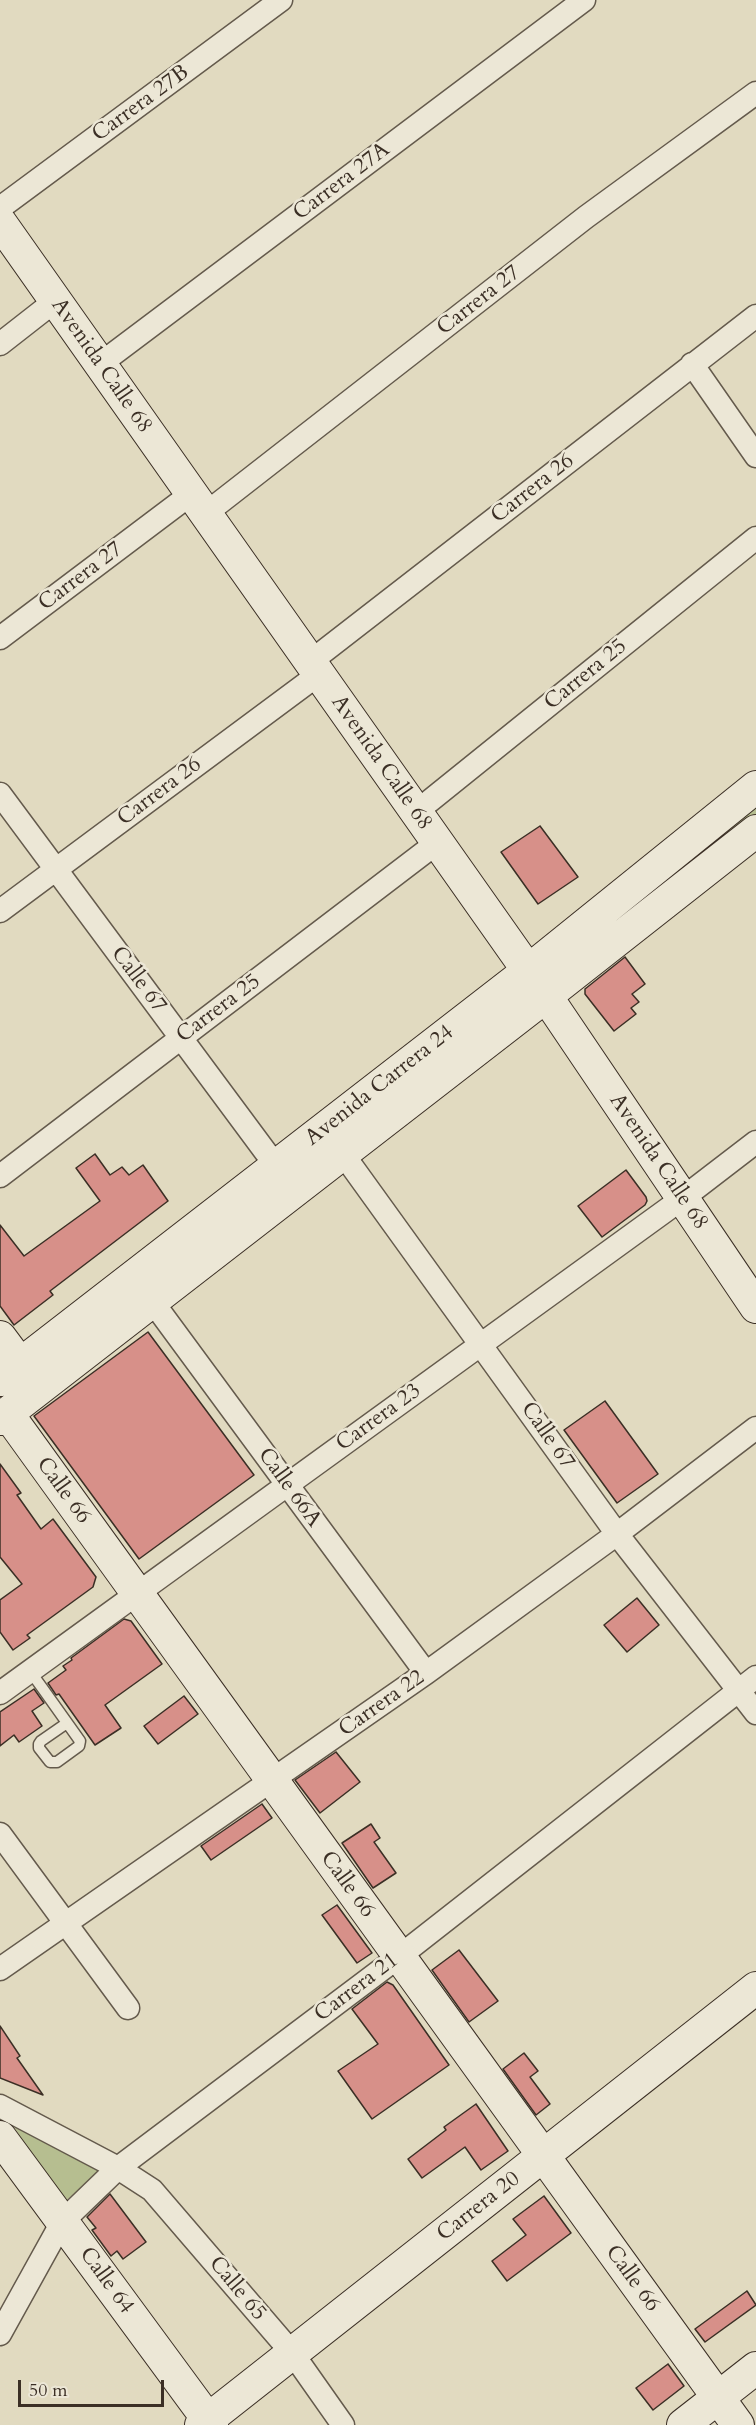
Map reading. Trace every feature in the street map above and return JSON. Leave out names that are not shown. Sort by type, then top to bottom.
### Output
[{"type":"main road","name":"Avenida Calle 68","points":[[0,222],[546,996],[756,1307]]},
{"type":"main road","name":"Avenida Carrera 24","points":[[10,1372],[528,971],[756,787]]},
{"type":"main road","name":"Avenida Carrera 24","points":[[3,1416],[756,831]]},
{"type":"main road","points":[[0,1338],[10,1372],[3,1416]]},
{"type":"main road","points":[[10,1372],[39,1389]]},
{"type":"main road","name":"Calle 66","points":[[3,1416],[137,1594],[738,2425]]},
{"type":"main road","name":"Carrera 20","points":[[207,2423],[756,1988]]},
{"type":"main road","name":"Calle 64","points":[[0,2137],[207,2423]]},
{"type":"main road","points":[[683,2425],[756,2368]]},
{"type":"street","name":"Carrera 27B","points":[[0,208],[281,0]]},
{"type":"street","name":"Carrera 27A","points":[[100,364],[584,0]]},
{"type":"street","name":"Carrera 27","points":[[0,638],[198,504],[756,93]]},
{"type":"street","points":[[0,344],[56,301]]},
{"type":"street","name":"Carrera 26","points":[[0,911],[315,668],[692,364],[756,316]]},
{"type":"street","points":[[692,364],[756,456]]},
{"type":"street","name":"Carrera 25","points":[[416,812],[756,538]]},
{"type":"street","name":"Calle 67","points":[[0,794],[276,1166]]},
{"type":"street","name":"Carrera 25","points":[[0,1176],[438,842]]},
{"type":"street","name":"Carrera 23","points":[[0,1693],[683,1198],[756,1142]]},
{"type":"street","name":"Calle 67","points":[[343,1154],[616,1534],[747,1684],[756,1713]]},
{"type":"street","name":"Calle 66A","points":[[152,1301],[426,1673]]},
{"type":"street","name":"Carrera 22","points":[[0,1969],[273,1782],[426,1673],[756,1428]]},
{"type":"street","name":"Carrera 21","points":[[0,2334],[62,2222],[118,2168],[399,1957],[747,1684]]},
{"type":"street","points":[[0,1834],[128,2008]]},
{"type":"street","name":"Calle 65","points":[[0,2106],[118,2168],[152,2190],[293,2354],[344,2425]]},
{"type":"lane","points":[[30,1671],[67,1723]]},
{"type":"green space","points":[[756,800],[756,814],[640,908],[633,899]]},
{"type":"green space","points":[[12,2124],[104,2169],[64,2202]]},
{"type":"building","points":[[540,826],[578,877],[538,904],[501,852]]},
{"type":"building","points":[[625,957],[645,984],[632,994],[639,1002],[631,1008],[636,1014],[614,1031],[585,994],[585,989]]},
{"type":"building","points":[[95,1154],[110,1175],[122,1167],[129,1175],[143,1165],[168,1201],[50,1291],[53,1295],[14,1325],[0,1306],[0,1225],[24,1256],[100,1201],[76,1168]]},
{"type":"building","points":[[626,1170],[647,1201],[645,1205],[602,1237],[578,1206]]},
{"type":"building","points":[[148,1332],[254,1475],[139,1559],[34,1416]]},
{"type":"building","points":[[605,1401],[658,1474],[617,1503],[564,1430]]},
{"type":"building","points":[[0,1464],[21,1493],[17,1495],[41,1529],[53,1519],[96,1577],[93,1587],[27,1635],[30,1638],[13,1650],[0,1632],[0,1600],[22,1584],[0,1557]]},
{"type":"building","points":[[637,1598],[659,1625],[627,1652],[604,1625]]},
{"type":"building","points":[[124,1619],[131,1621],[162,1664],[105,1705],[121,1728],[95,1745],[59,1694],[56,1695],[48,1683],[66,1670],[63,1666],[72,1660],[71,1658]]},
{"type":"building","points":[[34,1689],[44,1703],[32,1711],[42,1726],[19,1742],[14,1735],[0,1746],[0,1712]]},
{"type":"building","points":[[184,1696],[198,1714],[158,1744],[144,1726]]},
{"type":"building","points":[[336,1752],[360,1782],[320,1813],[295,1780]]},
{"type":"building","points":[[262,1804],[272,1818],[211,1860],[201,1846]]},
{"type":"building","points":[[371,1824],[380,1838],[374,1842],[396,1873],[373,1888],[342,1843]]},
{"type":"building","points":[[337,1905],[372,1953],[357,1963],[322,1915]]},
{"type":"building","points":[[459,1950],[498,2001],[469,2022],[432,1970]]},
{"type":"building","points":[[387,1982],[393,1985],[449,2065],[372,2119],[338,2071],[378,2044],[352,2009]]},
{"type":"building","points":[[0,2026],[20,2056],[17,2058],[43,2095],[0,2078]]},
{"type":"building","points":[[524,2053],[538,2071],[530,2077],[550,2104],[536,2115],[503,2069]]},
{"type":"building","points":[[476,2104],[508,2151],[481,2170],[465,2147],[422,2178],[408,2159],[446,2130],[444,2127]]},
{"type":"building","points":[[110,2194],[146,2242],[123,2259],[117,2251],[111,2256],[92,2230],[96,2228],[87,2217]]},
{"type":"building","points":[[544,2196],[571,2233],[507,2281],[492,2261],[526,2235],[513,2219]]},
{"type":"building","points":[[747,2291],[756,2305],[705,2342],[695,2329]]},
{"type":"building","points":[[668,2364],[684,2386],[653,2410],[636,2388]]}]
